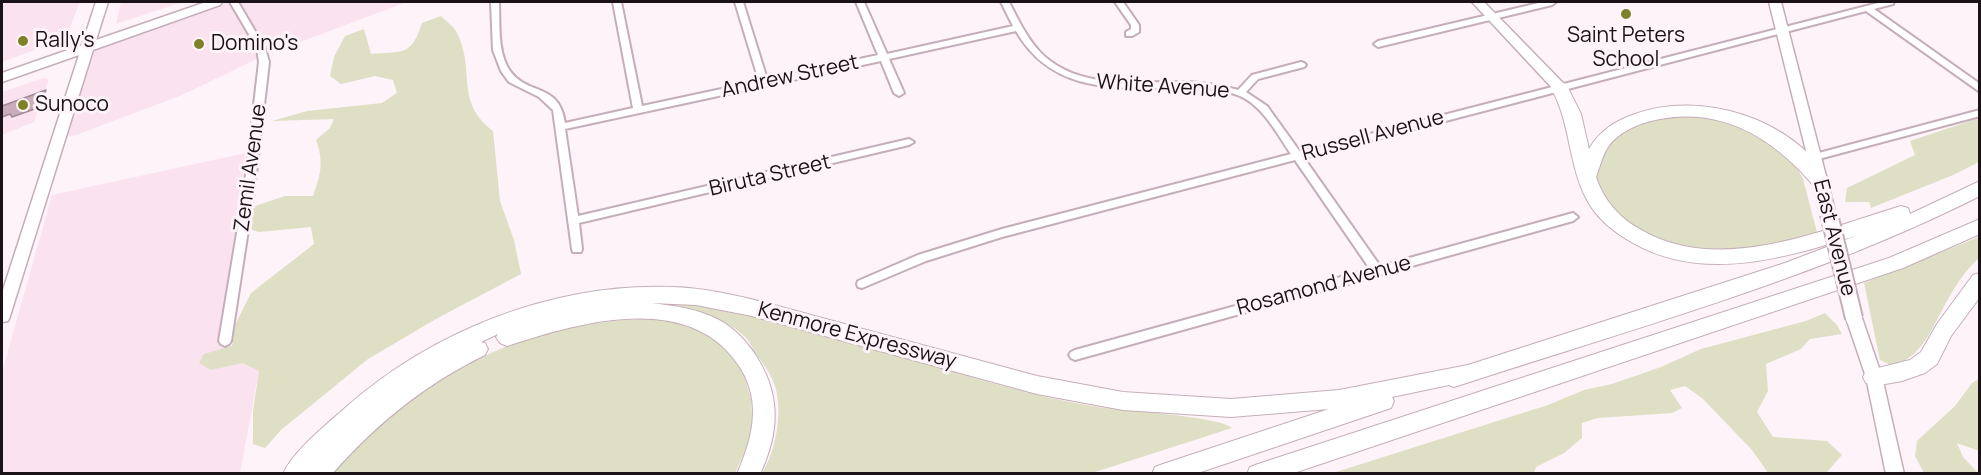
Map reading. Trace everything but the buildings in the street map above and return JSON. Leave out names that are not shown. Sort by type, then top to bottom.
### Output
[{"type":"highway","points":[[1560,88],[1571,106],[1587,176],[1600,205],[1625,230],[1654,246],[1684,255],[1730,258],[1824,240],[1980,187]]},
{"type":"highway","points":[[1587,176],[1593,158],[1605,140],[1627,123],[1654,114],[1695,111],[1734,117],[1767,132],[1786,145],[1820,180]]},
{"type":"highway","points":[[1163,474],[1792,269],[1907,224],[1980,187]]},
{"type":"highway","points":[[1258,474],[1896,263],[1980,226]]},
{"type":"highway","points":[[1874,377],[1917,367],[1929,358],[1944,330],[1980,281]]},
{"type":"highway","name":"Kenmore Expressway","points":[[294,474],[328,436],[399,377],[435,356],[474,336],[520,318],[556,308],[630,296],[673,295],[718,300],[763,310],[1037,385],[1124,401],[1164,405],[1231,408],[1339,399],[1467,374]]},
{"type":"highway","points":[[316,474],[370,421],[415,385],[466,354],[508,336],[562,321],[608,311],[646,309],[672,312],[716,328],[733,340],[746,356],[762,389],[765,424],[761,444],[748,474]]},
{"type":"main road","points":[[2,316],[102,2]]},
{"type":"main road","points":[[2,78],[216,2]]},
{"type":"main road","points":[[1478,2],[1560,88]]},
{"type":"main road","name":"East Avenue","points":[[1775,2],[1854,318],[1874,377],[1895,474]]},
{"type":"street","name":"Zemil Avenue","points":[[225,341],[249,190],[264,62],[261,48],[234,2]]},
{"type":"street","points":[[495,2],[501,65],[511,79],[548,98],[558,110],[577,249]]},
{"type":"street","points":[[617,2],[638,110]]},
{"type":"street","points":[[739,2],[764,83]]},
{"type":"street","points":[[860,2],[899,93]]},
{"type":"street","name":"White Avenue","points":[[1005,2],[1019,28],[1040,58],[1068,76],[1101,84],[1226,89],[1254,99],[1264,108],[1377,271]]},
{"type":"street","points":[[1119,2],[1136,30],[1130,34]]},
{"type":"street","points":[[1378,44],[1552,2]]},
{"type":"street","name":"Russell Avenue","points":[[862,284],[922,258],[1002,232],[1890,2]]},
{"type":"street","points":[[1866,8],[1980,88]]},
{"type":"street","name":"Andrew Street","points":[[561,127],[1019,28]]},
{"type":"street","points":[[1240,93],[1255,77],[1301,65]]},
{"type":"street","points":[[1815,157],[1980,113]]},
{"type":"street","name":"Biruta Street","points":[[572,221],[909,142]]},
{"type":"street","name":"Rosamond Avenue","points":[[1075,355],[1573,217]]},
{"type":"shaded area","points":[[2,2],[80,2],[65,39],[2,62]]},
{"type":"shaded area","points":[[121,2],[183,2],[116,24]]},
{"type":"shaded area","points":[[216,2],[407,2],[263,56],[182,95],[79,134],[58,139],[87,48]]},
{"type":"shaded area","points":[[43,78],[49,79],[34,122],[2,135],[2,92]]},
{"type":"shaded area","points":[[246,153],[221,338],[232,347],[242,363],[259,371],[240,473],[2,474],[2,372],[52,195]]},
{"type":"green space","points":[[441,16],[456,31],[462,47],[469,97],[481,120],[493,131],[500,201],[514,240],[521,274],[436,319],[368,359],[281,430],[265,448],[253,444],[253,411],[259,371],[242,363],[211,370],[199,363],[204,354],[232,346],[235,325],[251,293],[314,244],[311,227],[259,232],[249,229],[255,206],[285,196],[313,196],[320,168],[320,155],[316,140],[330,128],[334,119],[272,121],[307,111],[382,103],[397,93],[393,80],[375,76],[341,84],[330,76],[334,57],[345,36],[364,29],[371,54],[398,52],[414,42],[422,23]]},
{"type":"green space","points":[[1684,114],[1747,125],[1789,154],[1803,179],[1818,236],[1773,247],[1701,252],[1646,238],[1614,217],[1596,187],[1599,158],[1611,141],[1629,127],[1645,120]]},
{"type":"green space","points":[[1979,118],[1979,162],[1871,208],[1869,202],[1845,202],[1847,188],[1915,155],[1910,141]]},
{"type":"green space","points":[[1979,237],[1979,258],[1958,282],[1920,347],[1913,355],[1893,366],[1880,360],[1864,283]]},
{"type":"green space","points":[[666,302],[701,304],[737,312],[1051,398],[1098,407],[1209,420],[1232,428],[1092,473],[762,473],[771,454],[778,421],[778,399],[770,374],[748,340],[737,330],[718,320]]},
{"type":"green space","points":[[1825,313],[1842,334],[1810,339],[1801,349],[1766,364],[1768,391],[1757,412],[1773,437],[1827,441],[1842,455],[1826,473],[1768,473],[1752,450],[1702,398],[1685,386],[1670,390],[1682,408],[1672,413],[1598,418],[1582,423],[1582,438],[1564,453],[1536,467],[1534,473],[1333,473],[1548,405],[1584,390],[1612,384],[1661,367],[1701,349],[1806,321]]},
{"type":"green space","points":[[653,318],[683,324],[710,336],[730,354],[743,372],[751,399],[753,434],[735,473],[333,474],[378,428],[404,407],[430,387],[488,354],[562,329],[601,322]]},
{"type":"green space","points":[[1979,379],[1979,451],[1957,443],[1963,457],[1978,473],[1924,473],[1915,456],[1917,441],[1955,406],[1972,383]]},
{"type":"place","name":"Saint Peters School","points":[[1626,14]]},
{"type":"place","name":"Rally's","points":[[23,41]]},
{"type":"place","name":"Domino's","points":[[199,44]]},
{"type":"place","name":"Sunoco","points":[[23,105]]}]
